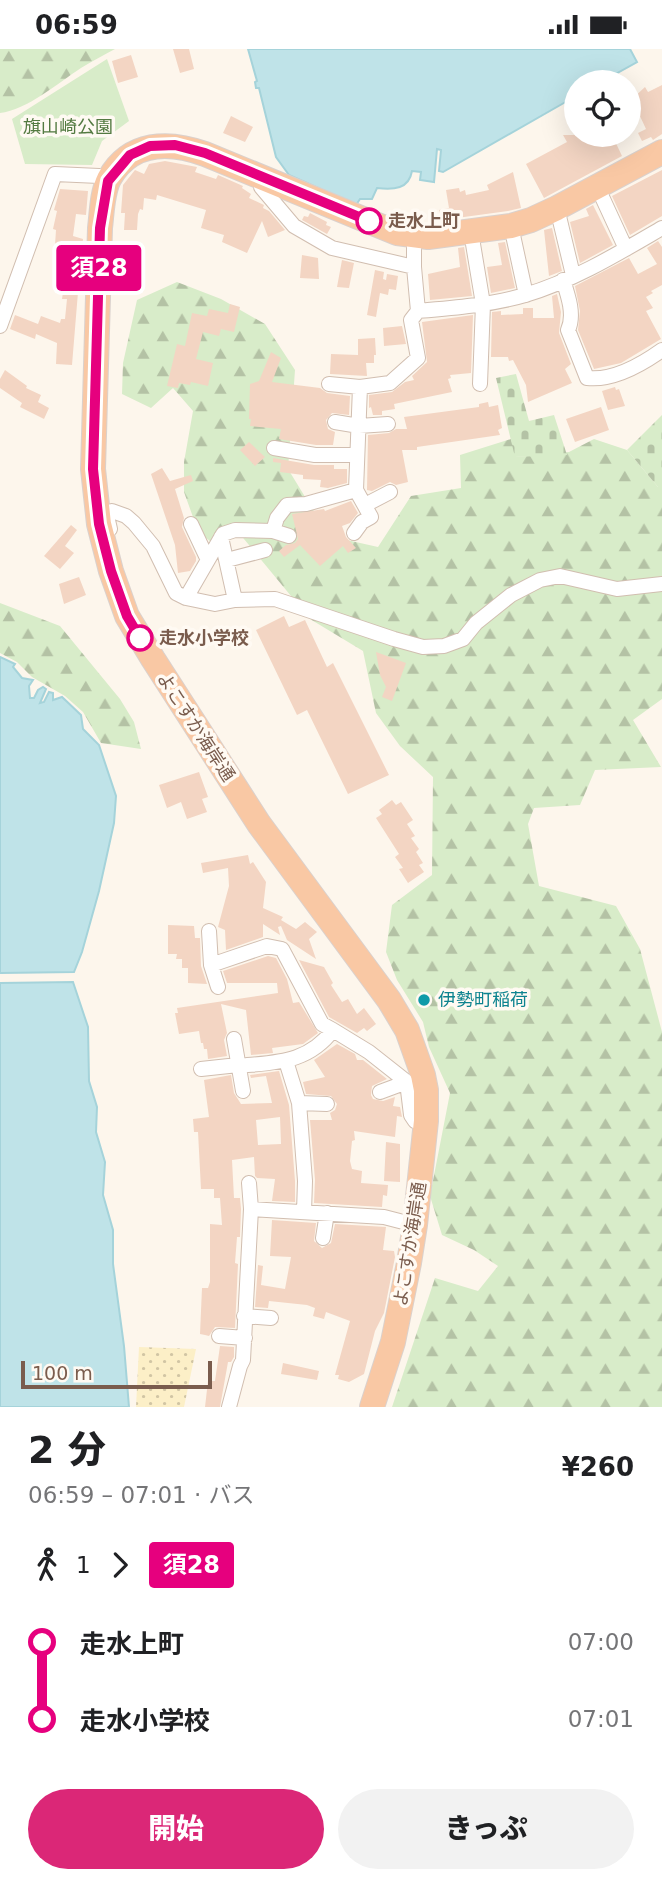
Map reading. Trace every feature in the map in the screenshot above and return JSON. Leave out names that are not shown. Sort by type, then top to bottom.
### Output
[{"type":"highway","points":[[108,181],[130,155],[160,145],[190,149],[397,233],[414,237],[510,226],[557,208],[662,152]]},
{"type":"highway","name":"よこすか海岸通","points":[[108,181],[100,228],[93,469],[99,524],[111,571],[127,616],[259,824],[359,957],[407,1030],[423,1075],[426,1121],[415,1225],[399,1317],[372,1407]]},
{"type":"street","points":[[0,326],[55,174],[99,176],[108,181]]},
{"type":"street","points":[[261,177],[261,187],[294,226],[332,248],[414,267]]},
{"type":"street","points":[[597,186],[626,249]]},
{"type":"street","points":[[557,208],[568,277],[571,323],[568,330],[587,378],[602,380],[646,361],[662,350]]},
{"type":"street","points":[[510,226],[526,295]]},
{"type":"street","points":[[471,232],[482,304],[480,384]]},
{"type":"street","points":[[418,311],[482,304],[526,295],[660,233]]},
{"type":"street","points":[[329,384],[360,387],[390,383],[418,358],[411,320],[418,311],[414,237]]},
{"type":"street","points":[[354,533],[362,522],[371,517],[356,490],[360,387]]},
{"type":"street","points":[[335,422],[359,426],[388,424]]},
{"type":"street","points":[[274,448],[315,455],[357,455]]},
{"type":"street","points":[[273,531],[277,519],[287,505],[306,504],[356,490]]},
{"type":"street","points":[[365,505],[390,492]]},
{"type":"street","points":[[127,616],[118,557],[108,524],[107,516],[111,511],[126,516],[134,523],[153,546],[176,593],[186,598],[215,604],[235,600],[275,599],[424,647],[444,646],[463,639],[476,623],[511,595],[540,580],[560,576],[617,589],[662,584]]},
{"type":"street","points":[[191,524],[208,560]]},
{"type":"street","points":[[186,598],[223,534],[235,530],[273,531],[289,536]]},
{"type":"street","points":[[221,537],[235,600]]},
{"type":"street","points":[[226,560],[265,550]]},
{"type":"street","points":[[208,931],[211,965],[218,987]]},
{"type":"street","points":[[211,965],[241,953],[267,947],[282,949],[322,1024],[369,1052],[407,1082],[411,1115],[415,1121],[426,1121]]},
{"type":"street","points":[[201,1069],[296,1059],[322,1044],[332,1030]]},
{"type":"street","points":[[234,1039],[243,1091]]},
{"type":"street","points":[[286,1061],[299,1103],[305,1181],[304,1212]]},
{"type":"street","points":[[380,1092],[407,1082]]},
{"type":"street","points":[[299,1103],[327,1104]]},
{"type":"street","points":[[229,1407],[243,1360],[245,1338],[251,1209],[249,1183]]},
{"type":"street","points":[[251,1209],[384,1217],[415,1225]]},
{"type":"street","points":[[323,1238],[327,1213]]},
{"type":"street","points":[[244,1316],[271,1318]]},
{"type":"street","points":[[219,1336],[245,1338]]},
{"type":"green space","points":[[0,49],[115,49],[21,107],[0,113]]},
{"type":"green space","name":"旗山崎公園","points":[[107,59],[129,121],[102,141],[92,165],[25,164],[12,119]]},
{"type":"green space","points":[[177,282],[221,299],[265,324],[295,370],[288,469],[329,536],[378,547],[411,496],[461,488],[460,455],[511,439],[516,457],[569,452],[594,439],[627,450],[658,487],[662,487],[662,699],[633,720],[661,767],[595,770],[580,805],[534,808],[528,824],[539,886],[616,906],[640,949],[662,1032],[662,1407],[392,1407],[435,1278],[478,1291],[498,1266],[474,1250],[442,1235],[430,1196],[450,1093],[429,1047],[423,1022],[397,980],[386,952],[392,905],[432,875],[433,777],[400,746],[376,713],[363,651],[310,619],[239,533],[211,542],[198,531],[184,492],[184,462],[193,411],[173,388],[151,408],[122,394],[123,363],[137,300]]},
{"type":"green space","points":[[516,374],[529,421],[554,415],[567,455],[515,457],[496,378]]},
{"type":"green space","points":[[662,415],[662,487],[658,487],[627,450]]},
{"type":"green space","points":[[0,603],[60,626],[120,699],[134,722],[141,749],[101,743],[83,712],[65,696],[32,677],[17,662],[0,653]]},
{"type":"sand","points":[[139,1347],[196,1349],[184,1407],[136,1407]]},
{"type":"water","points":[[248,49],[630,49],[637,62],[623,70],[564,70],[564,103],[443,172],[439,171],[441,150],[437,149],[434,182],[420,180],[421,172],[412,171],[404,185],[389,189],[377,188],[372,199],[360,199],[356,205],[289,175],[276,157],[259,88],[256,88],[257,81]]},
{"type":"water","points":[[0,657],[15,664],[13,667],[22,678],[33,680],[29,686],[30,698],[34,698],[43,687],[46,689],[40,703],[44,702],[49,692],[53,693],[53,700],[62,697],[81,715],[83,729],[99,745],[116,796],[114,823],[99,891],[74,972],[0,973]]},
{"type":"water","points":[[73,982],[88,1027],[89,1081],[97,1107],[96,1132],[105,1162],[103,1195],[113,1230],[113,1264],[129,1407],[0,1407],[0,983]]},
{"type":"building","points":[[173,49],[189,49],[194,69],[180,73]]},
{"type":"building","points":[[131,55],[138,77],[118,83],[112,61]]},
{"type":"building","points":[[662,85],[662,134],[653,140],[651,137],[642,141],[641,132],[646,129],[641,118],[641,91],[645,87],[648,92]]},
{"type":"building","points":[[231,116],[253,127],[245,142],[223,133]]},
{"type":"building","points":[[564,144],[564,147],[618,147],[622,156],[544,198],[526,164]]},
{"type":"building","points":[[165,161],[197,167],[195,172],[216,179],[218,175],[243,186],[242,188],[251,194],[249,198],[264,205],[263,208],[269,211],[285,230],[268,237],[262,221],[247,253],[222,242],[224,235],[201,228],[206,210],[157,195],[156,200],[144,198],[143,210],[140,209],[138,214],[137,230],[124,230],[125,213],[121,213],[123,185],[135,170],[144,174],[149,164]]},
{"type":"building","points":[[662,170],[662,216],[630,235],[612,196]]},
{"type":"building","points":[[513,172],[521,208],[442,220],[439,210],[449,208],[446,190],[459,188],[460,192],[465,190],[466,195],[489,190],[487,185]]},
{"type":"building","points":[[60,189],[88,191],[86,215],[76,214],[73,236],[83,239],[82,249],[55,245],[56,230],[53,229],[57,211],[54,210]]},
{"type":"building","points":[[593,205],[613,245],[580,263],[570,222],[589,216],[586,209]]},
{"type":"building","points":[[310,213],[327,222],[326,225],[331,227],[327,234],[302,220]]},
{"type":"building","points":[[552,228],[562,271],[549,276],[544,230]]},
{"type":"building","points":[[658,241],[662,247],[662,285],[646,297],[653,308],[646,311],[661,339],[621,363],[594,369],[578,330],[580,311],[575,286],[629,258],[638,274],[657,264],[647,248]]},
{"type":"building","points":[[505,242],[515,288],[491,293],[487,267],[502,265],[498,243]]},
{"type":"building","points":[[464,247],[472,296],[430,300],[428,274],[460,267],[458,248]]},
{"type":"building","points":[[302,255],[318,258],[319,279],[300,278]]},
{"type":"building","points":[[342,260],[354,263],[349,288],[337,287]]},
{"type":"building","points":[[375,270],[384,272],[383,279],[386,280],[387,274],[398,276],[396,290],[389,289],[388,295],[380,293],[376,317],[367,315]]},
{"type":"building","points":[[65,279],[79,280],[72,365],[56,364],[57,343],[36,334],[35,339],[10,329],[15,315],[38,324],[41,316],[60,323],[61,319],[65,319],[67,299],[62,299]]},
{"type":"building","points":[[557,294],[561,312],[559,333],[571,364],[565,369],[572,383],[528,402],[526,385],[513,360],[509,361],[508,357],[491,357],[492,312],[501,311],[501,315],[523,314],[523,308],[533,308],[533,318],[554,318],[552,296]]},
{"type":"building","points":[[230,304],[240,307],[234,332],[221,329],[219,336],[203,332],[196,359],[213,363],[208,386],[191,382],[190,385],[179,383],[178,388],[167,386],[177,344],[185,346],[192,313],[207,316],[209,309],[228,313]]},
{"type":"building","points":[[473,315],[471,373],[450,375],[451,378],[448,379],[452,392],[394,404],[395,409],[382,411],[382,415],[373,415],[371,407],[369,408],[369,395],[392,392],[405,382],[414,380],[412,376],[427,362],[422,322]]},
{"type":"building","points":[[402,326],[406,344],[384,346],[383,328]]},
{"type":"building","points":[[375,338],[376,355],[374,363],[366,363],[367,376],[330,374],[331,354],[358,355],[358,339]]},
{"type":"building","points":[[271,352],[281,358],[272,382],[320,388],[327,393],[350,396],[349,415],[332,413],[326,420],[328,429],[335,432],[333,445],[279,439],[281,429],[250,426],[250,384],[259,381]]},
{"type":"building","points":[[5,370],[27,386],[26,388],[41,395],[38,402],[49,408],[44,419],[20,407],[22,403],[0,388],[0,379]]},
{"type":"building","points":[[615,387],[616,390],[619,389],[625,406],[608,410],[602,391]]},
{"type":"building","points":[[488,402],[489,407],[498,405],[502,428],[498,430],[500,435],[417,447],[417,450],[402,450],[408,482],[396,485],[390,482],[372,491],[367,490],[368,435],[407,429],[404,417],[479,407],[479,404]]},
{"type":"building","points":[[601,407],[609,430],[575,442],[566,419]]},
{"type":"building","points":[[249,442],[265,457],[255,466],[240,450]]},
{"type":"building","points":[[273,458],[347,469],[347,483],[328,488],[320,487],[321,480],[303,479],[303,475],[280,472],[281,463],[273,462]]},
{"type":"building","points":[[162,468],[170,481],[191,475],[193,481],[175,489],[184,518],[182,527],[196,557],[190,571],[178,573],[175,545],[151,474]]},
{"type":"building","points":[[351,501],[358,513],[350,523],[342,526],[346,537],[356,548],[348,553],[343,546],[320,566],[300,545],[284,557],[279,551],[298,539],[292,514],[325,511]]},
{"type":"building","points":[[71,525],[77,530],[65,546],[74,553],[60,569],[44,556]]},
{"type":"building","points":[[79,577],[86,595],[64,604],[59,584]]},
{"type":"building","points":[[284,616],[289,627],[305,620],[327,667],[333,663],[389,775],[348,794],[307,710],[297,715],[256,630]]},
{"type":"building","points":[[376,652],[406,663],[392,701],[382,697],[386,687],[380,675]]},
{"type":"building","points":[[199,772],[208,797],[202,799],[207,812],[187,819],[181,802],[167,808],[159,785]]},
{"type":"building","points":[[392,800],[396,805],[401,802],[413,820],[407,824],[415,836],[411,838],[419,849],[416,852],[423,863],[419,865],[424,872],[408,883],[399,869],[403,868],[395,857],[399,854],[376,818],[382,814],[379,810]]},
{"type":"building","points":[[248,855],[250,864],[253,862],[266,882],[263,908],[283,917],[281,920],[296,929],[305,922],[317,932],[309,939],[316,959],[287,940],[281,926],[278,927],[280,935],[263,924],[263,937],[226,950],[225,930],[218,927],[229,886],[228,868],[203,873],[201,863]]},
{"type":"building","points":[[168,925],[194,926],[195,938],[200,938],[201,966],[207,984],[188,983],[188,968],[182,968],[182,959],[176,959],[177,954],[168,954]]},
{"type":"building","points":[[268,956],[276,958],[287,979],[293,1003],[299,1002],[318,1033],[303,1044],[272,1048],[273,1053],[251,1055],[246,1010],[221,1004],[227,1033],[224,1040],[227,1056],[208,1059],[207,1049],[204,1049],[201,1043],[199,1031],[179,1034],[175,1013],[178,1013],[177,1008],[278,993],[277,983],[227,983],[223,971]]},
{"type":"building","points":[[299,960],[324,967],[342,1002],[348,999],[357,1014],[364,1008],[376,1024],[367,1031],[364,1028],[357,1033],[329,1017]]},
{"type":"building","points":[[337,1044],[355,1054],[357,1060],[363,1060],[387,1079],[372,1086],[373,1099],[383,1101],[395,1097],[393,1106],[400,1107],[402,1117],[397,1116],[395,1137],[354,1131],[355,1140],[352,1141],[350,1161],[352,1169],[362,1171],[361,1183],[388,1185],[387,1196],[383,1195],[382,1207],[314,1203],[315,1180],[310,1120],[332,1120],[330,1113],[335,1110],[337,1104],[331,1096],[306,1094],[303,1082],[325,1077],[314,1060]]},
{"type":"building","points":[[279,1071],[289,1105],[295,1202],[272,1201],[275,1179],[255,1176],[254,1157],[232,1160],[234,1198],[240,1198],[241,1209],[235,1263],[238,1264],[235,1328],[215,1327],[209,1336],[200,1334],[202,1288],[208,1288],[210,1282],[210,1224],[222,1225],[220,1198],[214,1198],[214,1189],[201,1189],[198,1132],[194,1132],[193,1119],[209,1117],[204,1080],[231,1075],[234,1093],[241,1104],[272,1103],[266,1076],[251,1078],[250,1075]],"holes":[[[280,1117],[281,1144],[258,1145],[256,1120]]]},
{"type":"building","points":[[386,1142],[400,1144],[400,1182],[384,1181]]},
{"type":"building","points":[[272,1220],[316,1223],[314,1241],[322,1248],[331,1243],[335,1224],[386,1227],[383,1250],[394,1251],[395,1257],[384,1313],[375,1331],[364,1374],[349,1382],[338,1379],[339,1375],[335,1375],[350,1321],[326,1312],[324,1319],[313,1316],[315,1308],[307,1305],[269,1301],[268,1308],[255,1307],[258,1265],[263,1266],[261,1285],[285,1289],[291,1257],[270,1256]]},
{"type":"building","points":[[220,1346],[234,1347],[234,1357],[228,1362],[220,1407],[205,1407],[208,1381],[215,1381]]},
{"type":"building","points":[[283,1363],[319,1371],[317,1380],[281,1374]]},
{"type":"bus line","name":"須28","points":[[140,638],[127,616],[111,571],[99,524],[93,469],[100,228],[108,181],[119,165],[141,149],[175,145],[205,153],[369,221]]},
{"type":"place","name":"走水上町","points":[[369,221]]},
{"type":"place","name":"走水小学校","points":[[140,638]]},
{"type":"place","name":"伊勢町稲荷","points":[[424,1000]]}]
